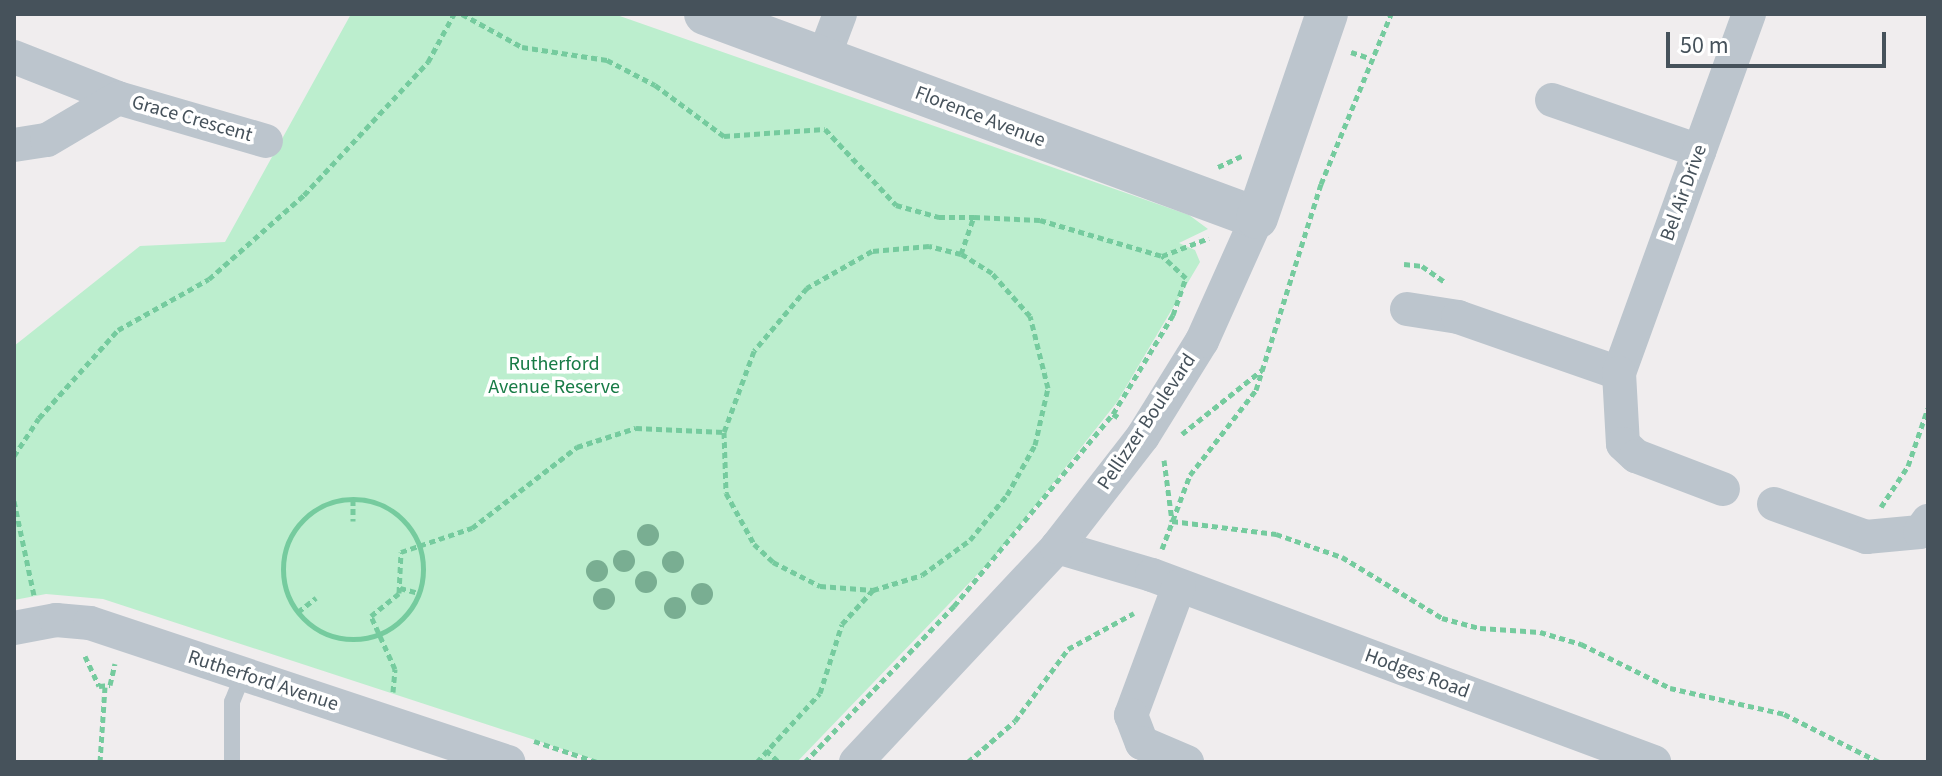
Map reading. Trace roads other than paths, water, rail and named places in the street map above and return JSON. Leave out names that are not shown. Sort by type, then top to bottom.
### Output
[{"type":"street","name":"Florence Avenue","points":[[705,14],[1257,218]]},
{"type":"street","points":[[823,59],[840,14]]},
{"type":"street","name":"Pellizzer Boulevard","points":[[856,762],[1057,547],[1143,436],[1202,341],[1257,218],[1327,14]]},
{"type":"street","name":"Bel Air Drive","points":[[1723,489],[1636,456],[1623,444],[1619,373],[1749,14]]},
{"type":"street","name":"Grace Crescent","points":[[14,57],[118,98],[266,141]]},
{"type":"street","name":"Grace Crescent","points":[[14,145],[47,140],[118,98]]},
{"type":"street","points":[[1552,100],[1699,151]]},
{"type":"street","points":[[1407,309],[1458,317],[1619,373]]},
{"type":"street","points":[[1774,504],[1866,537],[1920,532],[1928,521]]},
{"type":"street","name":"Hodges Road","points":[[1057,547],[1179,586],[1654,762]]},
{"type":"street","points":[[1179,586],[1131,715],[1142,743],[1187,762]]},
{"type":"street","name":"Rutherford Avenue","points":[[27,626],[90,623],[509,762]]},
{"type":"lane","points":[[232,762],[232,702],[243,675]]},
{"type":"park label","name":"Rutherford Avenue Reserve","points":[[554,376]]}]
